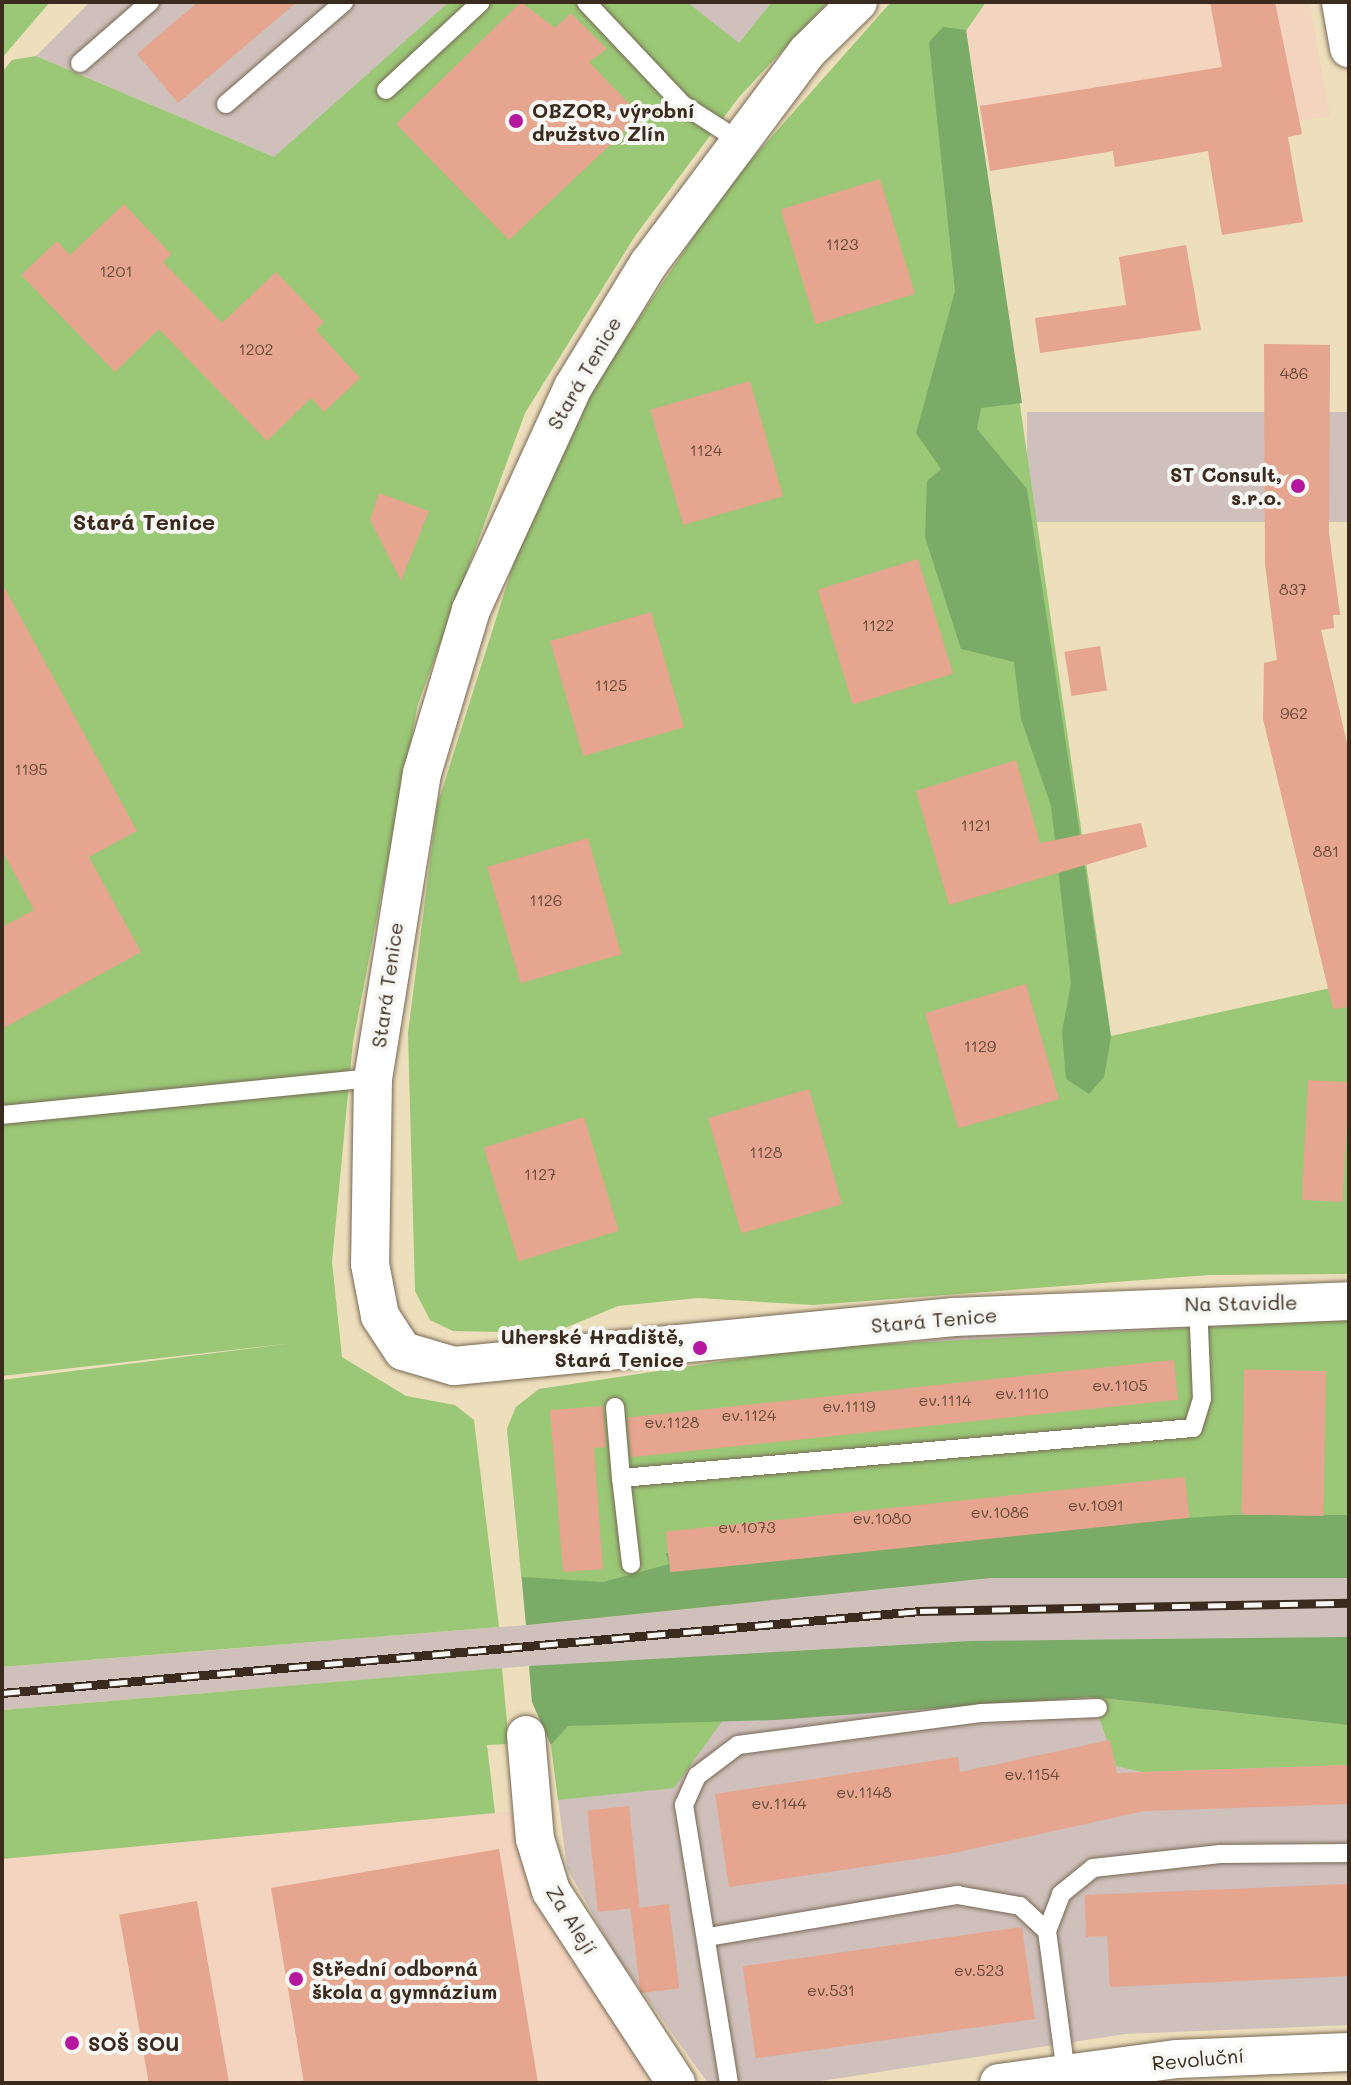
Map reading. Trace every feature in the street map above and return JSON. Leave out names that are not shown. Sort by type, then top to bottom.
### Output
[{"type":"street","name":"Stará Tenice","points":[[858,2],[738,140],[573,387],[471,610],[422,773],[373,1078],[374,1291],[394,1343],[418,1360],[481,1366],[954,1317],[1133,1307]]},
{"type":"street","points":[[1341,2],[1349,48]]},
{"type":"street","name":"Na Stavidle","points":[[1133,1307],[1349,1301]]},
{"type":"street","name":"Za Alejí","points":[[526,1735],[535,1839],[551,1891],[676,2083]]},
{"type":"street","name":"Revoluční","points":[[999,2083],[1066,2073],[1294,2068],[1349,2052]]},
{"type":"lane","points":[[80,63],[150,2]]},
{"type":"lane","points":[[226,104],[344,2]]},
{"type":"lane","points":[[386,90],[481,2]]},
{"type":"lane","points":[[586,2],[682,104],[738,140]]},
{"type":"lane","points":[[2,1115],[373,1078]]},
{"type":"lane","points":[[621,1478],[1185,1432],[1201,1414],[1198,1304]]},
{"type":"lane","points":[[615,1407],[631,1564]]},
{"type":"lane","points":[[729,2083],[708,1937],[684,1805],[686,1790],[717,1755],[738,1745],[862,1726],[1098,1708]]},
{"type":"lane","points":[[1066,2073],[1047,1931],[1061,1894],[1093,1868],[1220,1854],[1349,1853]]},
{"type":"lane","points":[[708,1937],[957,1895],[1020,1906],[1047,1931]]},
{"type":"shaded area","points":[[90,2],[773,2],[739,43],[274,157],[36,56]]},
{"type":"shaded area","points":[[986,2],[1309,2],[1330,116],[990,171],[966,30]]},
{"type":"shaded area","points":[[1027,412],[1349,412],[1349,522],[1027,522]]},
{"type":"shaded area","points":[[1349,1320],[1349,2025],[1125,2034],[808,2083],[708,2083],[615,1954],[567,1868],[551,1745],[532,1702],[529,1666],[2,1710],[2,1667],[526,1625],[507,1429],[516,1407],[539,1389],[962,1336]]},
{"type":"shaded area","name":"Střední odborná škola a gymnázium","points":[[512,1811],[536,1896],[645,2063],[643,2083],[2,2083],[2,1859]]},
{"type":"green space","points":[[2,2],[50,2],[2,58]]},
{"type":"green space","points":[[449,2],[687,2],[739,43],[772,2],[828,2],[739,97],[635,236],[525,413],[418,704],[353,1042],[332,1262],[342,1357],[406,1396],[455,1405],[474,1420],[499,1627],[2,1667],[2,1380],[294,1343],[2,1376],[2,72],[12,60],[36,56],[274,157]]},
{"type":"green space","points":[[891,2],[986,2],[966,31],[1111,1036],[1349,984],[1349,1274],[1209,1275],[813,1305],[698,1298],[618,1306],[553,1333],[453,1331],[430,1320],[415,1291],[408,1033],[437,806],[515,559],[595,384],[727,187]]},
{"type":"green space","points":[[943,27],[966,30],[1022,403],[981,408],[977,429],[1027,489],[1111,1037],[1104,1077],[1089,1094],[1066,1079],[1062,1032],[1071,983],[1051,806],[1021,719],[1014,662],[961,649],[925,537],[927,481],[941,469],[916,433],[955,291],[929,42]]},
{"type":"green space","points":[[1349,1320],[1349,1578],[990,1578],[526,1625],[507,1429],[516,1407],[539,1389],[811,1348]]},
{"type":"green space","points":[[1232,1515],[1349,1515],[1349,1578],[990,1578],[526,1625],[522,1577],[603,1582],[669,1564],[666,1553]]},
{"type":"green space","points":[[1349,1637],[1349,1725],[1092,1697],[775,1720],[568,1726],[551,1745],[532,1702],[529,1666],[971,1641]]},
{"type":"green space","points":[[502,1668],[509,1744],[487,1745],[495,1813],[2,1859],[2,1710]]},
{"type":"green space","points":[[1092,1697],[1349,1725],[1349,1765],[1142,1772],[1116,1766]]},
{"type":"green space","points":[[725,1717],[674,1788],[558,1800],[551,1745],[567,1726]]},
{"type":"building","points":[[198,2],[297,2],[178,103],[137,54]]},
{"type":"building","name":"OBZOR, výrobní družstvo Zlín","points":[[521,2],[555,28],[571,13],[607,49],[589,62],[641,116],[509,240],[396,124]]},
{"type":"building","points":[[1210,2],[1275,2],[1302,134],[1288,137],[1303,222],[1222,235],[1208,151],[1115,167],[1113,151],[990,171],[980,106],[1222,67]]},
{"type":"building","points":[[880,179],[915,294],[816,324],[781,209]]},
{"type":"building","points":[[124,204],[171,254],[163,262],[222,323],[276,272],[324,322],[316,330],[360,378],[324,412],[311,398],[267,441],[159,329],[115,372],[21,275],[57,241],[70,255]]},
{"type":"building","points":[[1186,245],[1201,330],[1040,353],[1035,318],[1126,305],[1119,257]]},
{"type":"building","points":[[1264,344],[1330,345],[1329,533],[1340,615],[1333,615],[1334,628],[1321,630],[1349,752],[1349,1007],[1333,1009],[1263,719],[1264,663],[1277,660],[1265,564]]},
{"type":"building","points":[[750,381],[783,496],[683,525],[650,410]]},
{"type":"building","points":[[379,493],[429,511],[401,581],[370,520]]},
{"type":"building","points":[[918,559],[953,674],[853,704],[818,590]]},
{"type":"building","points":[[2,583],[137,831],[89,857],[141,952],[2,1029],[2,927],[34,910],[2,850]]},
{"type":"building","points":[[651,612],[684,727],[583,756],[550,641]]},
{"type":"building","points":[[1100,646],[1107,690],[1071,696],[1064,652]]},
{"type":"building","points":[[1016,760],[1040,843],[1141,823],[1147,847],[949,905],[916,791]]},
{"type":"building","points":[[588,838],[621,954],[520,983],[487,867]]},
{"type":"building","points":[[1026,984],[1059,1099],[958,1128],[925,1013]]},
{"type":"building","points":[[1308,1080],[1349,1082],[1343,1202],[1302,1200]]},
{"type":"building","points":[[809,1089],[842,1204],[741,1233],[708,1118]]},
{"type":"building","points":[[584,1117],[619,1231],[518,1261],[484,1148]]},
{"type":"building","points":[[1174,1360],[1178,1400],[631,1457],[627,1417]]},
{"type":"building","points":[[1244,1370],[1326,1371],[1323,1516],[1241,1515]]},
{"type":"building","points":[[603,1406],[606,1447],[594,1448],[603,1569],[563,1572],[550,1410]]},
{"type":"building","points":[[1185,1477],[1189,1518],[670,1572],[666,1532]]},
{"type":"building","points":[[1110,1740],[1117,1773],[1349,1765],[1349,1804],[1144,1811],[949,1854],[729,1887],[715,1794],[958,1757],[960,1772]]},
{"type":"building","points":[[629,1806],[640,1907],[598,1912],[587,1810]]},
{"type":"building","points":[[499,1849],[538,2083],[304,2083],[271,1888]]},
{"type":"building","points":[[1349,1884],[1349,1976],[1110,1987],[1107,1936],[1086,1937],[1085,1895]]},
{"type":"building","points":[[197,1901],[229,2083],[149,2083],[119,1915]]},
{"type":"building","points":[[669,1904],[679,1988],[641,1993],[630,1909]]},
{"type":"building","points":[[1022,1927],[1035,2019],[756,2058],[743,1966]]},
{"type":"railway","points":[[2,1693],[920,1611],[1349,1603]]},
{"type":"place","name":"OBZOR, výrobní družstvo Zlín","points":[[516,121]]},
{"type":"place","name":"ST Consult, s.r.o.","points":[[1298,486]]},
{"type":"place","name":"Uherské Hradiště, Stará Tenice","points":[[700,1348]]},
{"type":"place","name":"Střední odborná škola a gymnázium","points":[[296,1979]]},
{"type":"place","name":"SOŠ SOU","points":[[72,2043]]},
{"type":"district","name":"Stará Tenice","points":[[144,522]]}]
